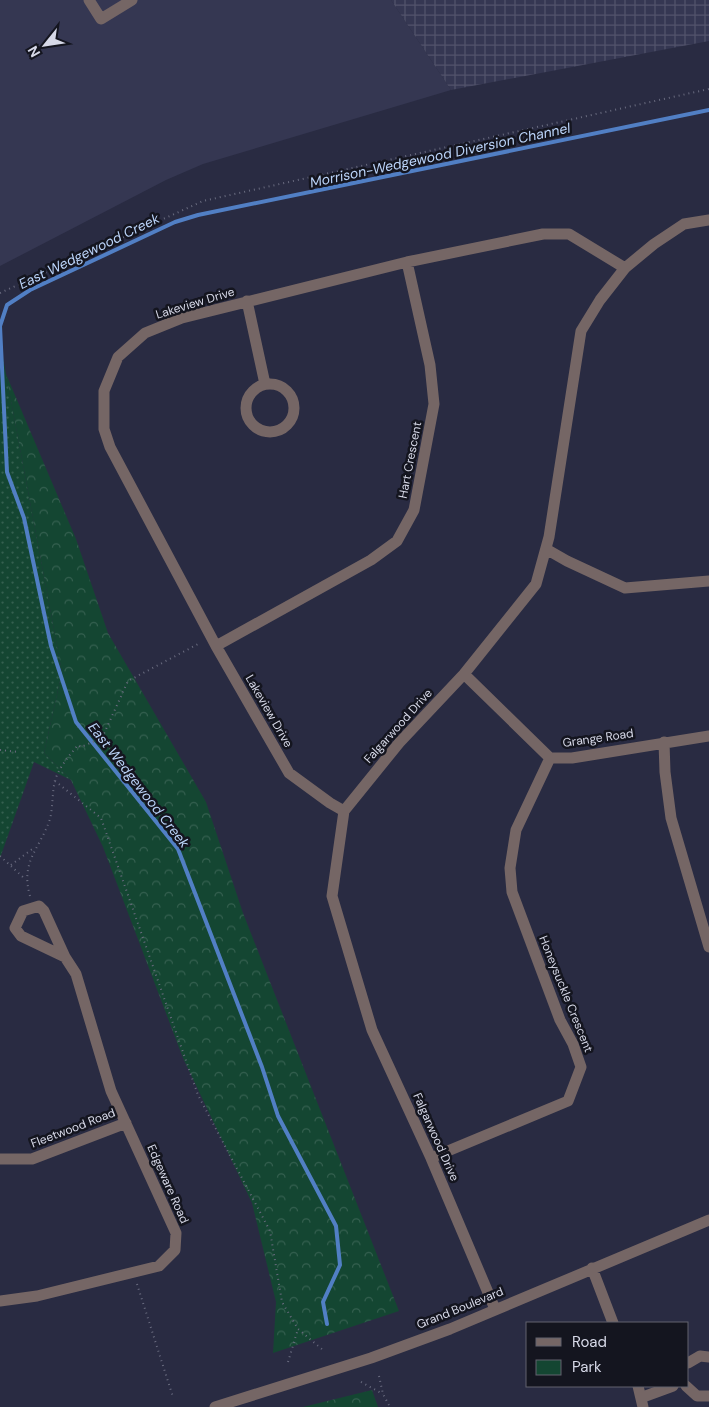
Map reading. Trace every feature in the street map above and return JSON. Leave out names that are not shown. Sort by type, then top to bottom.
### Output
[{"type":"street","points":[[88,0],[101,19],[132,0]]},
{"type":"street","name":"Falgarwood Drive","points":[[495,1309],[431,1158],[372,1030],[332,896],[344,810],[399,743],[464,674],[536,584],[546,549],[581,331],[600,300],[625,268],[654,244],[684,224],[709,220]]},
{"type":"street","name":"Lakeview Drive","points":[[344,810],[289,774],[216,646],[110,447],[104,429],[104,391],[118,357],[145,333],[182,318],[407,262],[543,234],[569,234],[625,268]]},
{"type":"street","name":"Hart Crescent","points":[[216,646],[371,560],[397,541],[414,510],[434,404],[430,365],[407,262]]},
{"type":"street","points":[[247,301],[265,384]]},
{"type":"street","points":[[265,384],[280,386],[292,397],[294,404],[294,412],[287,426],[272,432],[257,429],[247,416],[247,400],[251,392],[265,384]]},
{"type":"street","points":[[546,549],[625,588],[709,580]]},
{"type":"street","name":"Grange Road","points":[[464,674],[550,758],[572,758],[709,736]]},
{"type":"street","points":[[664,742],[665,772],[671,818],[709,947]]},
{"type":"street","name":"Honeysuckle Crescent","points":[[431,1158],[568,1101],[581,1066],[573,1044],[560,1020],[512,892],[510,868],[516,830],[550,758]]},
{"type":"street","name":"Edgeware Road","points":[[0,1301],[37,1296],[158,1266],[175,1250],[176,1233],[111,1091],[76,974],[65,957],[44,911],[39,906],[33,908]]},
{"type":"street","points":[[33,908],[23,911],[15,928],[21,936],[65,957]]},
{"type":"street","name":"Fleetwood Road","points":[[0,1159],[32,1159],[126,1123]]},
{"type":"street","name":"Grand Boulevard","points":[[216,1407],[371,1358],[450,1329],[709,1220]]},
{"type":"street","points":[[592,1268],[613,1322]]},
{"type":"street","points":[[689,1362],[700,1356],[709,1357]]},
{"type":"street","points":[[638,1387],[643,1402],[671,1387]]},
{"type":"street","points":[[687,1387],[697,1396],[709,1396]]},
{"type":"path","points":[[0,293],[203,201],[709,90]]},
{"type":"path","points":[[33,908],[26,880],[35,848],[50,819],[55,781],[62,764],[78,744],[81,747],[102,738],[128,681],[204,641],[216,646]]},
{"type":"path","points":[[0,750],[19,752]]},
{"type":"path","points":[[55,781],[101,818],[198,1095],[270,1230],[282,1302],[298,1329],[323,1350]]},
{"type":"path","points":[[11,865],[35,848]]},
{"type":"path","points":[[0,856],[26,880]]},
{"type":"path","points":[[133,1272],[173,1397]]},
{"type":"path","points":[[288,1362],[298,1329]]},
{"type":"path","points":[[378,1376],[383,1394],[390,1407]]},
{"type":"path","points":[[361,1382],[383,1394]]},
{"type":"shaded area","points":[[0,0],[391,0],[451,90],[203,164],[166,180],[0,266]]},
{"type":"shaded area","points":[[391,0],[709,0],[709,41],[451,90]]},
{"type":"green space","points":[[0,342],[62,672],[44,753],[71,780],[34,762],[0,858]]},
{"type":"green space","points":[[6,374],[76,539],[108,633],[206,802],[243,913],[399,1311],[273,1353],[276,1302],[252,1203],[183,1058],[103,847],[71,780],[44,753],[62,672]]},
{"type":"green space","points":[[372,1390],[378,1407],[303,1407]]},
{"type":"waterway","name":"East Wedgewood Creek","points":[[327,1324],[323,1302],[340,1265],[336,1226],[278,1116],[262,1067],[178,849],[76,722],[51,646],[24,518],[7,472],[0,326],[7,305],[30,290],[175,222],[198,215],[709,110]]},
{"type":"water label","name":"Morrison-Wedgewood Diversion Channel","points":[[440,155]]}]
